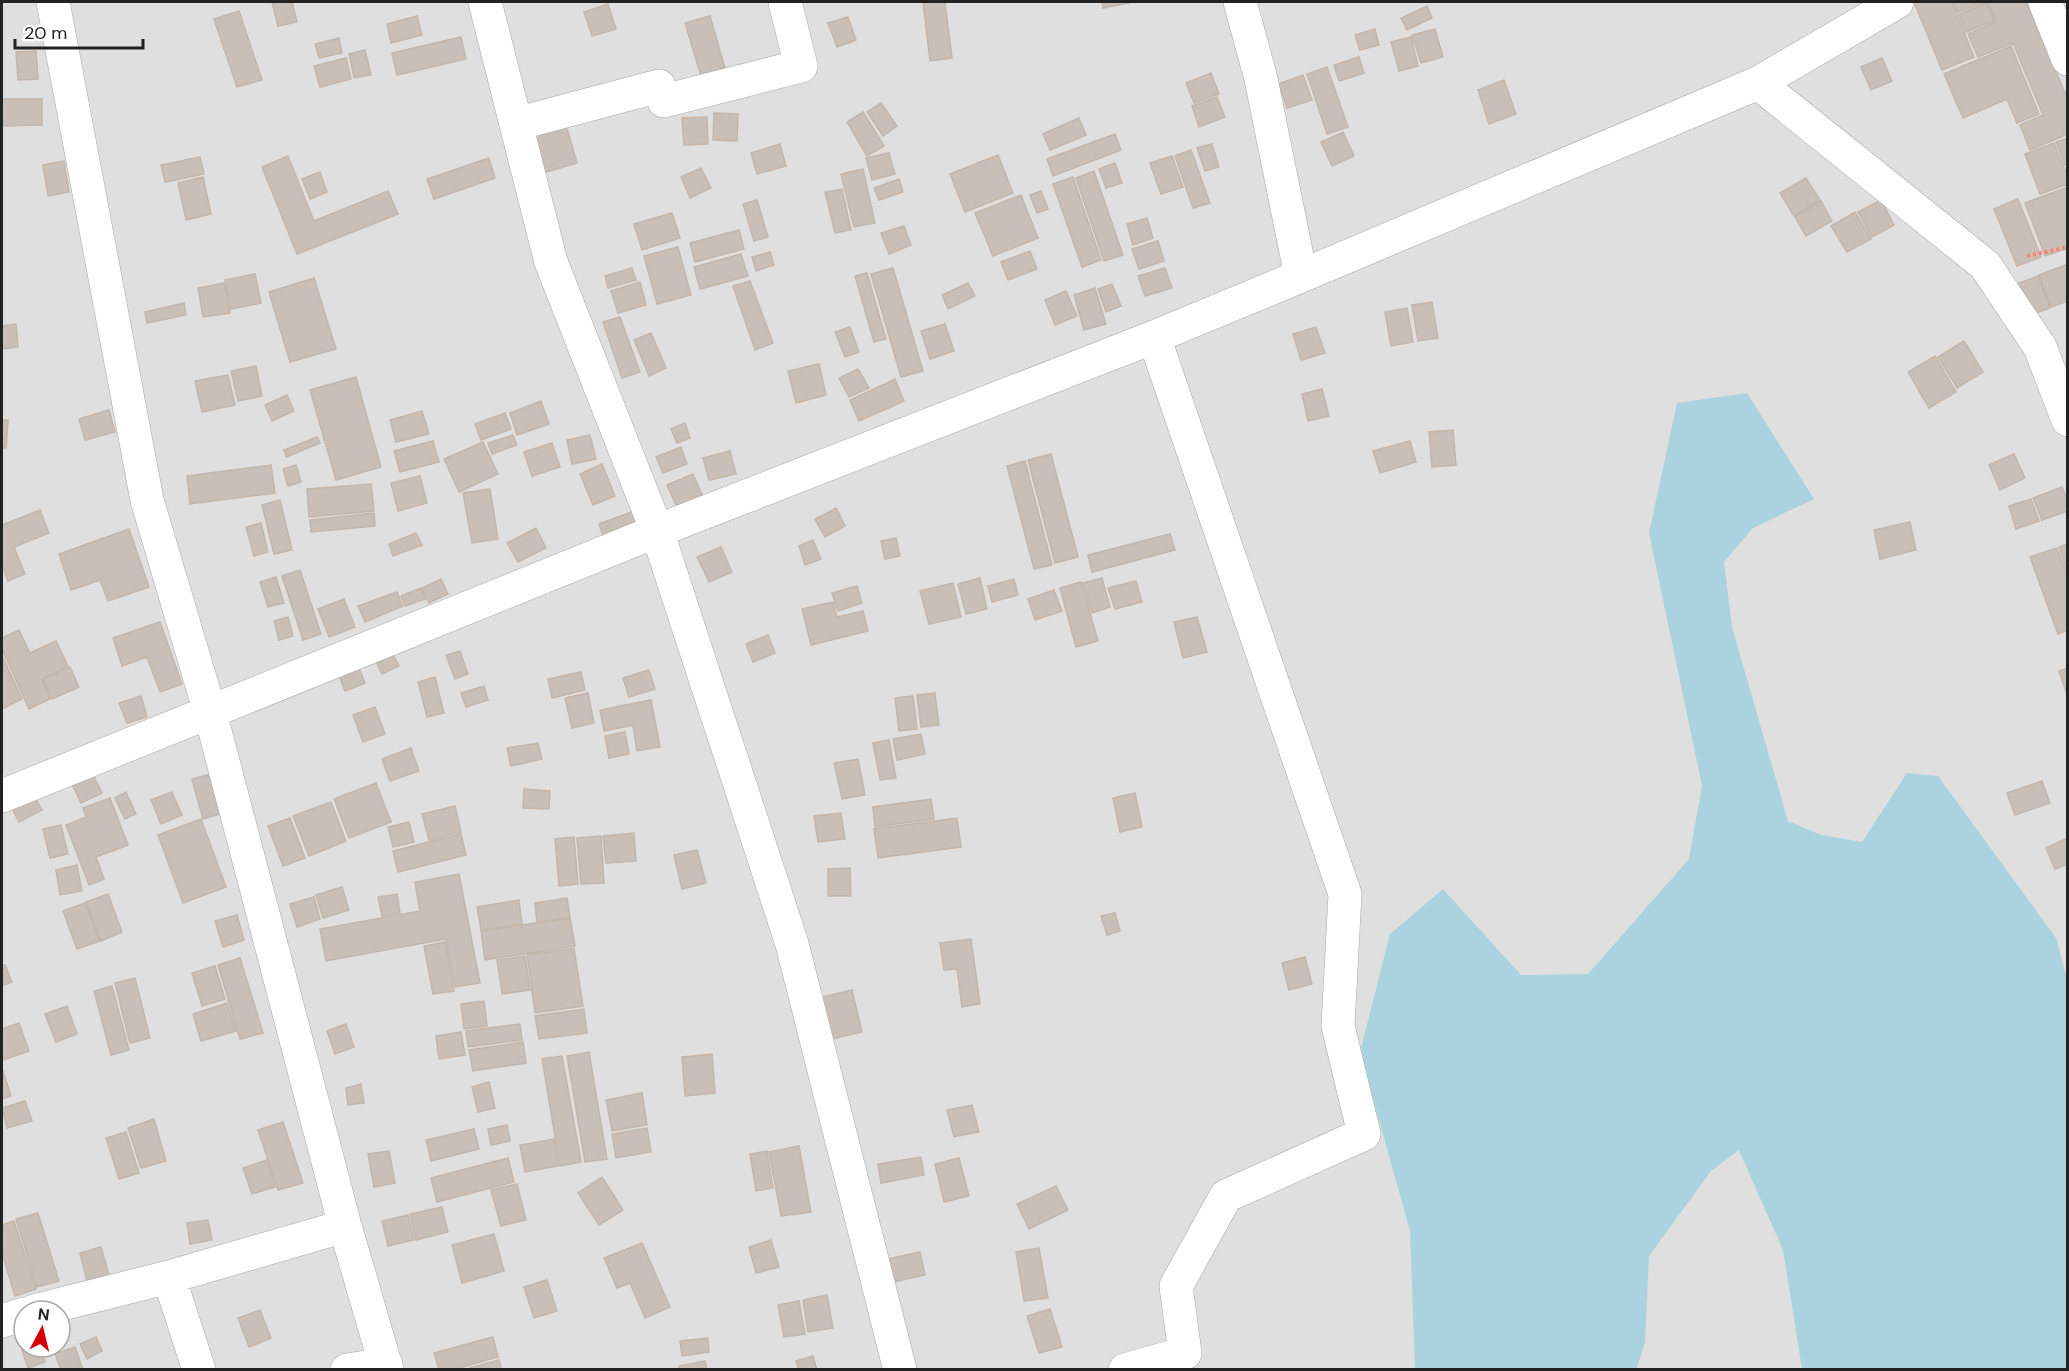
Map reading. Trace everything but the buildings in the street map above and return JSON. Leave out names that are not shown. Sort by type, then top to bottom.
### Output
[{"type":"street","points":[[53,2],[147,500],[210,712],[345,1226],[387,1367],[346,1370]]},
{"type":"street","points":[[485,2],[551,262],[657,531],[792,944],[900,1370]]},
{"type":"street","points":[[516,124],[659,86],[664,101],[801,66],[784,2]]},
{"type":"street","points":[[1240,2],[1261,79],[1301,276]]},
{"type":"street","points":[[2,796],[657,531],[1154,337],[1301,276],[1758,83],[1897,2]]},
{"type":"street","points":[[2044,2],[2067,59]]},
{"type":"street","points":[[1758,83],[1985,265],[2040,347],[2067,420]]},
{"type":"street","points":[[1125,1370],[1185,1353],[1176,1286],[1226,1196],[1364,1134],[1338,1026],[1345,894],[1154,337]]},
{"type":"street","points":[[72,1301],[169,1277],[345,1226]]},
{"type":"street","points":[[169,1277],[199,1370]]},
{"type":"shaded area","points":[[2,2],[2067,2],[2067,1369],[2,1370]]},
{"type":"water","points":[[1747,393],[1814,499],[1753,528],[1724,562],[1732,627],[1788,821],[1821,835],[1862,842],[1907,773],[1938,776],[2056,938],[2068,982],[2067,1369],[1802,1369],[1783,1250],[1739,1150],[1711,1171],[1649,1256],[1645,1343],[1636,1369],[1415,1369],[1410,1231],[1360,1052],[1390,934],[1443,889],[1521,975],[1588,974],[1689,859],[1702,786],[1649,533],[1677,403]]}]
